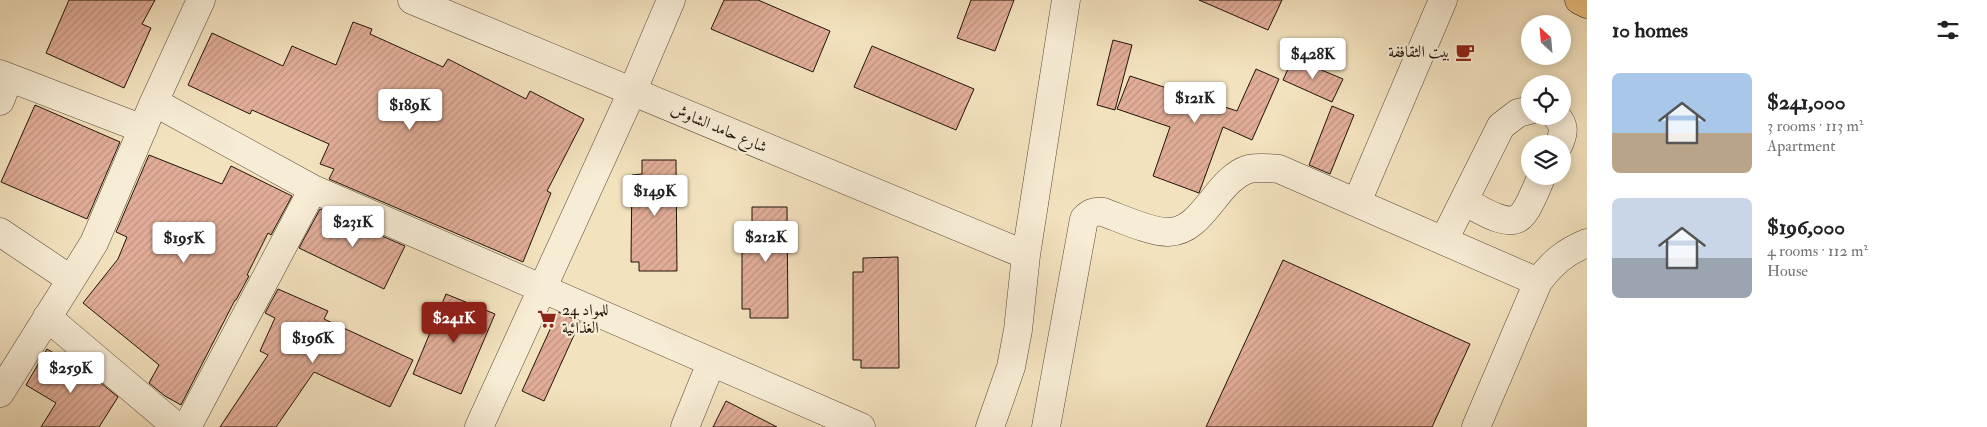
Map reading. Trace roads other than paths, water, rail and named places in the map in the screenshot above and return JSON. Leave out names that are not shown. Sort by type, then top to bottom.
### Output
[{"type":"main road","points":[[1579,0],[1587,4]]},
{"type":"street","points":[[0,393],[94,243],[154,102],[201,0]]},
{"type":"street","name":"شارع حامد الشاوش","points":[[412,0],[1026,255]]},
{"type":"street","points":[[478,427],[632,92],[671,0]]},
{"type":"street","points":[[990,427],[1011,367],[1018,330],[1026,255],[1066,0]]},
{"type":"street","points":[[1357,202],[1443,0]]},
{"type":"street","points":[[3,84],[143,129]]},
{"type":"street","points":[[154,102],[314,189],[861,427]]},
{"type":"street","points":[[1444,240],[1501,126],[1521,112]]},
{"type":"street","points":[[1046,427],[1082,226],[1084,219],[1096,212],[1103,212],[1160,231],[1180,230],[1197,218],[1234,177],[1248,170],[1263,167],[1279,169],[1538,282]]},
{"type":"street","points":[[1464,201],[1504,221],[1517,219],[1523,214],[1538,185]]},
{"type":"street","points":[[187,427],[314,189]]},
{"type":"street","points":[[0,232],[70,280]]},
{"type":"street","points":[[1476,427],[1538,282],[1553,263],[1571,249],[1587,243]]},
{"type":"street","points":[[47,317],[177,427]]},
{"type":"street","points":[[685,427],[711,363]]},
{"type":"place","name":"بيت الثقاففة","points":[[1465,52]]},
{"type":"place","name":"24 للمواد الغذائية","points":[[547,319]]}]
